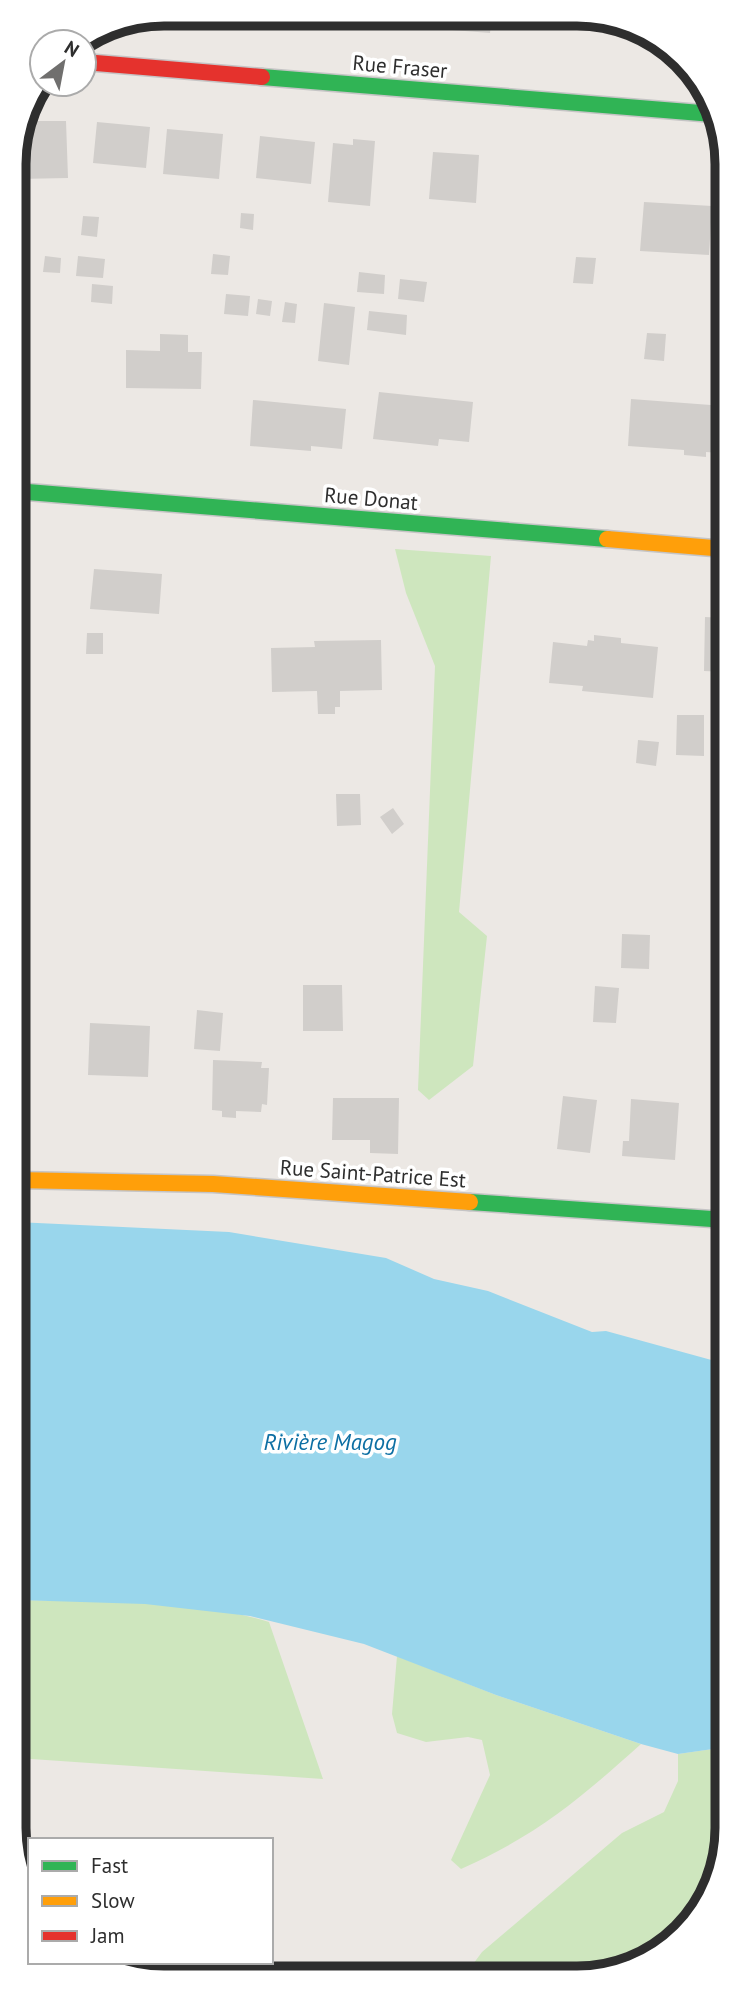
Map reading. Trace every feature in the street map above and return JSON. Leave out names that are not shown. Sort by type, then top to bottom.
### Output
[{"type":"street","name":"Rue Fraser","points":[[98,63],[705,113]]},
{"type":"street","name":"Rue Donat","points":[[27,492],[715,548]]},
{"type":"street","name":"Rue Saint-Patrice Est","points":[[26,1181],[214,1184],[714,1219]]},
{"type":"green space","points":[[395,549],[491,556],[459,912],[487,936],[473,1066],[429,1100],[418,1090],[435,666],[406,593]]},
{"type":"green space","points":[[26,1600],[178,1605],[269,1622],[323,1779],[26,1759]]},
{"type":"green space","points":[[397,1656],[496,1695],[641,1744],[557,1814],[512,1843],[461,1869],[451,1860],[490,1775],[482,1740],[468,1737],[426,1742],[397,1733],[392,1714]]},
{"type":"green space","points":[[714,1749],[714,1846],[704,1881],[692,1905],[681,1919],[661,1937],[638,1952],[604,1963],[577,1966],[472,1966],[482,1952],[622,1833],[664,1812],[678,1781],[678,1754]]},
{"type":"water","name":"Rivière Magog","points":[[26,1222],[229,1232],[386,1258],[434,1279],[488,1291],[592,1332],[606,1331],[714,1361],[714,1749],[678,1754],[641,1744],[496,1695],[364,1644],[250,1616],[145,1604],[26,1600]]},
{"type":"building","points":[[427,26],[491,26],[490,33]]},
{"type":"building","points":[[33,121],[66,121],[68,178],[27,179],[27,146]]},
{"type":"building","points":[[97,122],[150,127],[146,168],[93,163]]},
{"type":"building","points":[[167,129],[223,134],[219,179],[163,174]]},
{"type":"building","points":[[260,136],[315,142],[311,184],[256,178]]},
{"type":"building","points":[[353,139],[375,141],[370,206],[328,202],[333,143],[353,145]]},
{"type":"building","points":[[433,152],[479,155],[476,203],[429,199]]},
{"type":"building","points":[[644,202],[712,206],[709,255],[640,251]]},
{"type":"building","points":[[241,213],[254,214],[253,230],[240,228]]},
{"type":"building","points":[[83,216],[99,217],[97,237],[81,235]]},
{"type":"building","points":[[27,242],[30,242],[30,272],[27,272]]},
{"type":"building","points":[[213,254],[230,256],[228,275],[211,274]]},
{"type":"building","points":[[45,256],[61,258],[60,273],[43,272]]},
{"type":"building","points":[[78,256],[105,259],[103,278],[76,276]]},
{"type":"building","points":[[576,257],[596,258],[593,284],[573,283]]},
{"type":"building","points":[[359,272],[385,275],[384,294],[357,292]]},
{"type":"building","points":[[400,279],[427,282],[424,302],[398,299]]},
{"type":"building","points":[[92,284],[113,286],[112,304],[91,302]]},
{"type":"building","points":[[226,294],[250,296],[248,316],[224,314]]},
{"type":"building","points":[[258,299],[272,301],[270,316],[256,314]]},
{"type":"building","points":[[285,302],[297,304],[295,323],[282,322]]},
{"type":"building","points":[[324,303],[355,307],[349,365],[318,361]]},
{"type":"building","points":[[369,311],[407,315],[406,335],[367,330]]},
{"type":"building","points":[[647,333],[666,334],[664,361],[644,359]]},
{"type":"building","points":[[160,334],[188,335],[188,352],[202,352],[201,389],[126,388],[126,350],[160,351]]},
{"type":"building","points":[[379,392],[473,402],[469,442],[439,439],[438,446],[373,439]]},
{"type":"building","points":[[631,399],[715,405],[715,453],[706,452],[706,457],[684,455],[684,450],[628,446]]},
{"type":"building","points":[[253,400],[346,409],[342,449],[311,446],[311,451],[250,446]]},
{"type":"building","points":[[94,569],[162,574],[159,614],[90,609]]},
{"type":"building","points":[[705,617],[715,617],[715,672],[704,671]]},
{"type":"building","points":[[87,633],[103,633],[103,654],[86,654]]},
{"type":"building","points":[[594,635],[621,638],[621,643],[658,647],[653,698],[582,691],[583,686],[549,683],[553,642],[587,646],[588,640],[594,641]]},
{"type":"building","points":[[381,640],[382,690],[340,691],[340,707],[335,707],[335,714],[318,714],[317,691],[272,692],[271,648],[315,647],[314,641]]},
{"type":"building","points":[[677,715],[704,715],[704,756],[676,755]]},
{"type":"building","points":[[638,740],[659,742],[656,766],[636,763]]},
{"type":"building","points":[[336,794],[360,794],[361,825],[337,826]]},
{"type":"building","points":[[393,808],[404,824],[392,834],[380,817]]},
{"type":"building","points":[[622,934],[650,935],[649,969],[621,968]]},
{"type":"building","points":[[303,985],[342,985],[343,1031],[303,1031]]},
{"type":"building","points":[[595,986],[619,988],[616,1023],[593,1022]]},
{"type":"building","points":[[197,1010],[223,1013],[220,1051],[194,1049]]},
{"type":"building","points":[[90,1023],[150,1026],[148,1077],[88,1075]]},
{"type":"building","points":[[213,1060],[262,1062],[261,1068],[269,1068],[267,1105],[262,1104],[261,1112],[236,1111],[236,1118],[222,1117],[222,1111],[212,1110]]},
{"type":"building","points":[[563,1096],[597,1100],[590,1153],[557,1149]]},
{"type":"building","points":[[333,1098],[399,1098],[398,1154],[370,1153],[370,1140],[332,1140]]},
{"type":"building","points":[[631,1099],[679,1103],[675,1160],[622,1156],[623,1141],[629,1141]]},
{"type":"building","points":[[142,1964],[196,1964],[164,1966]]},
{"type":"building","points":[[211,1964],[269,1966],[211,1966]]},
{"type":"traffic: fast","points":[[262,77],[705,113]]},
{"type":"traffic: fast","points":[[27,492],[607,539]]},
{"type":"traffic: fast","points":[[470,1202],[714,1219]]},
{"type":"traffic: slow","points":[[607,539],[715,548]]},
{"type":"traffic: slow","points":[[26,1180],[213,1184],[470,1202]]},
{"type":"traffic: jam","points":[[98,63],[262,77]]}]
